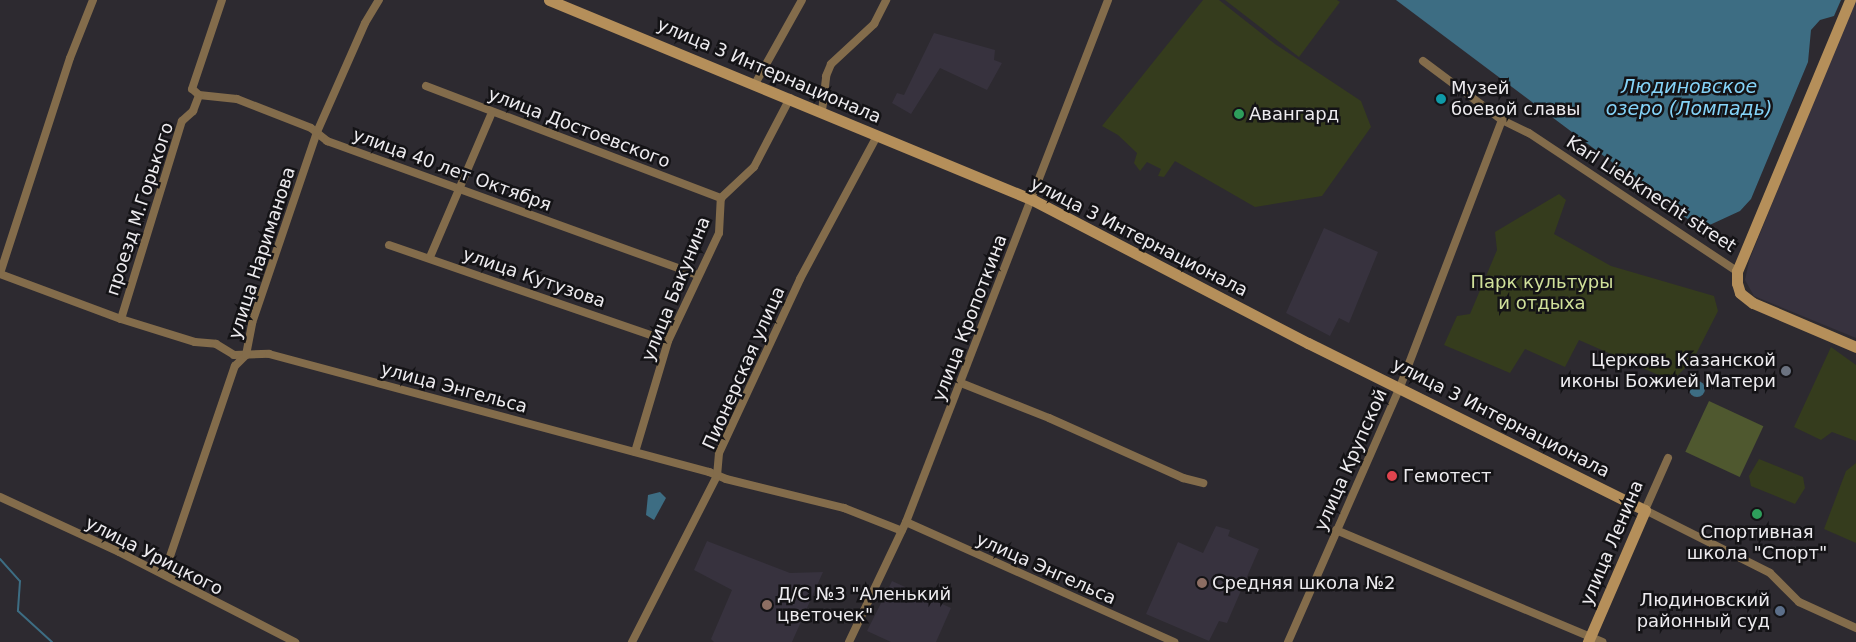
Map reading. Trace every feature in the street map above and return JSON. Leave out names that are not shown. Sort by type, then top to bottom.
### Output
[{"type":"street","points":[[0,274],[70,58],[92,0]]},
{"type":"street","points":[[199,95],[192,89],[222,0]]},
{"type":"street","name":"улица Нариманова","points":[[164,574],[235,366],[246,355],[252,323],[317,132],[362,30],[379,0]]},
{"type":"street","name":"улица 3 Интернационала","points":[[549,0],[822,111],[877,136],[1033,200],[1645,510]]},
{"type":"street","points":[[755,84],[802,0]]},
{"type":"street","points":[[822,111],[826,76],[831,64],[874,24],[886,0]]},
{"type":"street","name":"улица Кропоткина","points":[[849,642],[906,522],[1033,200],[1041,168],[1108,0]]},
{"type":"street","points":[[1737,271],[1848,5]]},
{"type":"street","name":"Karl Liebknecht street","points":[[1423,61],[1502,120],[1529,133],[1737,271],[1740,292],[1753,303],[1856,347]]},
{"type":"street","name":"улица Достоевского","points":[[426,86],[721,198]]},
{"type":"street","name":"улица 40 лет Октября","points":[[199,95],[237,99],[317,132],[328,141],[697,275]]},
{"type":"street","name":"проезд М.Горького","points":[[121,319],[182,121],[192,111],[199,95]]},
{"type":"street","name":"улица Бакунина","points":[[635,452],[668,341],[697,275],[719,233],[721,198],[754,167],[790,98]]},
{"type":"street","points":[[430,257],[492,112]]},
{"type":"street","name":"улица Крупской","points":[[1288,642],[1400,387],[1502,120]]},
{"type":"street","name":"Пионерская улица","points":[[632,642],[717,476],[719,453],[800,279],[877,136]]},
{"type":"street","name":"улица Кутузова","points":[[389,245],[430,257],[668,341]]},
{"type":"street","name":"улица Энгельса","points":[[0,274],[121,319],[195,342],[216,344],[234,355],[269,354],[635,452],[717,476],[844,508],[902,531]]},
{"type":"street","points":[[961,382],[1049,418],[1183,478],[1203,483]]},
{"type":"street","name":"улица Ленина","points":[[1589,639],[1668,458]]},
{"type":"street","name":"улица Урицкого","points":[[0,497],[164,574],[295,642]]},
{"type":"street","points":[[1645,510],[1770,573],[1799,602],[1856,628]]},
{"type":"street","name":"улица Энгельса","points":[[906,522],[1174,642]]},
{"type":"street","points":[[1336,530],[1589,639],[1602,642]]},
{"type":"shaded area","points":[[1854,0],[1856,0],[1856,338],[1754,296],[1745,280],[1749,261]]},
{"type":"shaded area","points":[[934,33],[995,50],[994,60],[1002,63],[987,90],[940,68],[911,114],[892,103],[897,93],[904,95]]},
{"type":"shaded area","points":[[1324,228],[1378,252],[1349,323],[1339,318],[1330,336],[1286,313]]},
{"type":"shaded area","name":"Средняя школа №2","points":[[1216,526],[1230,530],[1228,536],[1259,549],[1227,623],[1219,621],[1209,641],[1146,614],[1178,542],[1203,553]]},
{"type":"shaded area","name":"Д/С №3 \"Аленький цветочек\"","points":[[707,541],[790,573],[823,572],[792,642],[714,642],[711,639],[732,590],[694,570]]},
{"type":"shaded area","points":[[892,581],[951,608],[936,642],[891,642],[867,631]]},
{"type":"green space","name":"Авангард","points":[[1203,0],[1219,0],[1275,44],[1361,101],[1371,127],[1322,196],[1255,207],[1175,161],[1164,177],[1158,176],[1161,169],[1147,162],[1140,171],[1134,163],[1137,153],[1118,135],[1102,126]]},
{"type":"green space","points":[[1225,0],[1337,0],[1340,2],[1299,57]]},
{"type":"green space","name":"Парк культуры и отдыха","points":[[1559,194],[1566,200],[1554,234],[1611,266],[1714,296],[1718,311],[1693,360],[1672,381],[1579,340],[1565,367],[1525,349],[1510,373],[1444,345],[1457,316],[1470,314],[1497,250],[1495,232]]},
{"type":"green space","points":[[1831,347],[1856,365],[1856,441],[1832,432],[1821,440],[1794,427]]},
{"type":"green space","points":[[1709,401],[1763,426],[1740,477],[1685,452]]},
{"type":"green space","points":[[1759,459],[1803,477],[1805,488],[1795,504],[1751,486],[1749,476]]},
{"type":"green space","points":[[1856,463],[1856,543],[1824,529],[1846,471]]},
{"type":"water","name":"Людиновское озеро (Ломпадь)","points":[[1396,0],[1841,0],[1834,16],[1820,20],[1811,30],[1808,62],[1751,199],[1740,211],[1701,229]]},
{"type":"water","points":[[1697,381],[1703,383],[1705,389],[1703,395],[1697,397],[1691,395],[1689,389],[1691,383]]},
{"type":"water","points":[[660,492],[666,498],[654,520],[646,515],[648,495]]},
{"type":"waterway","points":[[0,559],[20,581],[18,611],[52,642]]},
{"type":"place","name":"Музей боевой славы","points":[[1441,99]]},
{"type":"place","name":"Авангард","points":[[1239,114]]},
{"type":"place","name":"Церковь Казанской иконы Божией Матери","points":[[1786,371]]},
{"type":"place","name":"Гемотест","points":[[1392,476]]},
{"type":"place","name":"Спортивная школа \"Спорт\"","points":[[1757,514]]},
{"type":"place","name":"Средняя школа №2","points":[[1202,583]]},
{"type":"place","name":"Д/С №3 \"Аленький цветочек\"","points":[[767,605]]},
{"type":"place","name":"Людиновский районный суд","points":[[1780,611]]}]
